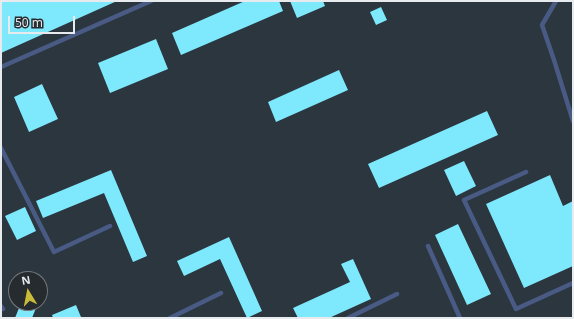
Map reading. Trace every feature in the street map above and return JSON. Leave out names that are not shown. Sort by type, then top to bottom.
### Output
[{"type":"lane","points":[[1,68],[151,1]]},
{"type":"lane","points":[[556,1],[542,25],[573,121]]},
{"type":"lane","points":[[1,148],[54,252],[110,226]]},
{"type":"lane","points":[[526,172],[464,200],[516,309],[573,283]]},
{"type":"lane","points":[[428,246],[460,318]]},
{"type":"lane","points":[[170,318],[221,293]]},
{"type":"lane","points":[[348,318],[397,294]]},
{"type":"shaded area","points":[[1,1],[573,1],[573,318],[1,318]]},
{"type":"building","points":[[1,1],[117,1],[1,53]]},
{"type":"building","points":[[245,1],[279,1],[283,11],[181,55],[172,33]]},
{"type":"building","points":[[290,1],[323,1],[325,6],[297,18]]},
{"type":"building","points":[[381,7],[387,20],[376,25],[370,12]]},
{"type":"building","points":[[156,39],[168,69],[110,93],[98,63]]},
{"type":"building","points":[[339,70],[348,90],[276,122],[268,102]]},
{"type":"building","points":[[42,84],[58,119],[29,132],[14,97]]},
{"type":"building","points":[[487,111],[498,135],[379,188],[368,164]]},
{"type":"building","points":[[464,161],[476,186],[456,196],[444,170]]},
{"type":"building","points":[[111,170],[147,256],[133,262],[104,193],[43,218],[36,201]]},
{"type":"building","points":[[550,175],[563,206],[573,201],[573,266],[524,288],[486,204]]},
{"type":"building","points":[[25,207],[36,231],[17,240],[5,216]]},
{"type":"building","points":[[458,224],[491,294],[467,305],[435,235]]},
{"type":"building","points":[[229,237],[262,311],[247,318],[220,259],[184,276],[177,261]]},
{"type":"building","points":[[353,259],[371,299],[329,318],[298,318],[293,308],[350,282],[341,264]]},
{"type":"building","points":[[76,305],[81,317],[53,318],[52,315]]},
{"type":"building","points":[[18,311],[35,311],[32,318],[15,318]]}]
